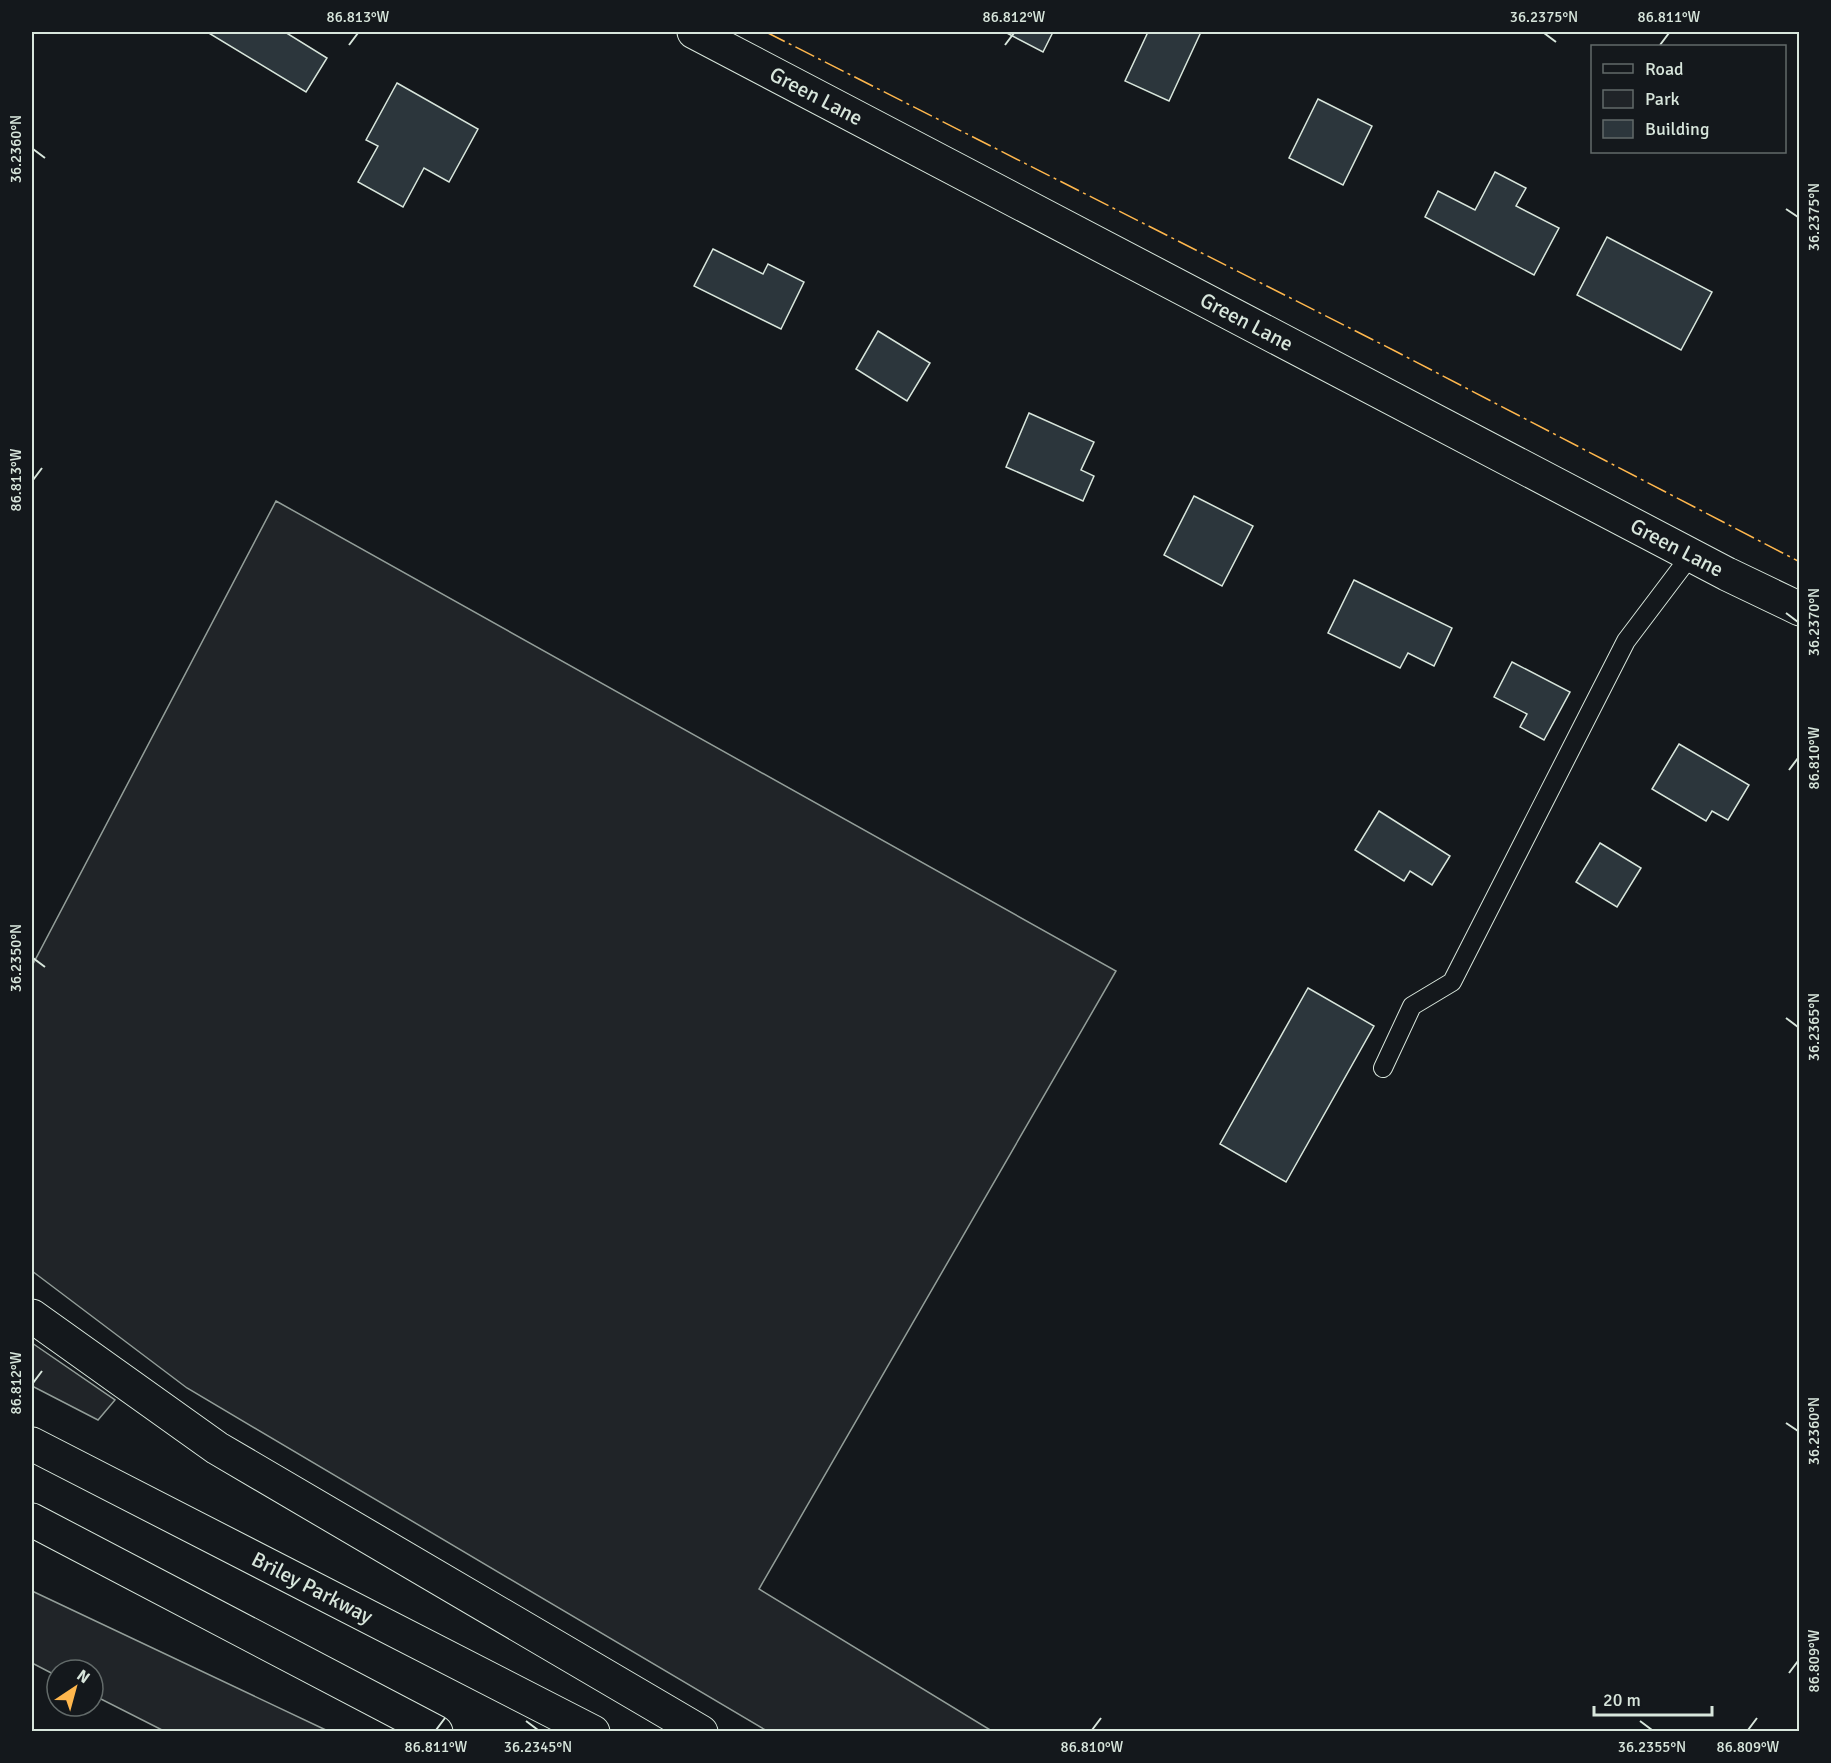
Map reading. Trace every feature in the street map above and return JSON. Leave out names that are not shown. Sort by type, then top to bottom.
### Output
[{"type":"main road","name":"Green Lane","points":[[694,32],[1691,555],[1800,609]]},
{"type":"main road","points":[[32,1316],[217,1448],[701,1731]]},
{"type":"main road","name":"Briley Parkway","points":[[32,1444],[593,1731]]},
{"type":"main road","points":[[32,1520],[436,1731]]},
{"type":"main road","points":[[32,1531],[97,1554]]},
{"type":"lane","points":[[1383,1068],[1412,1006],[1452,982],[1626,641],[1691,555]]},
{"type":"green space","points":[[276,501],[1116,971],[759,1589],[992,1731],[767,1731],[187,1388],[32,1271],[32,966]]},
{"type":"green space","points":[[32,1343],[115,1400],[98,1420],[32,1386]]},
{"type":"green space","points":[[32,1591],[328,1731],[164,1731],[105,1701],[105,1658],[45,1658],[45,1670],[32,1663]]},
{"type":"building","points":[[207,32],[285,32],[327,58],[306,92]]},
{"type":"building","points":[[1005,32],[1053,32],[1043,52]]},
{"type":"building","points":[[1148,32],[1201,32],[1169,101],[1125,81]]},
{"type":"building","points":[[397,83],[478,129],[449,182],[424,168],[403,207],[358,182],[378,146],[366,140]]},
{"type":"building","points":[[1318,99],[1372,126],[1343,185],[1289,158]]},
{"type":"building","points":[[1495,172],[1526,188],[1516,206],[1559,228],[1534,275],[1425,217],[1438,191],[1475,210]]},
{"type":"building","points":[[1607,237],[1712,292],[1681,350],[1577,295]]},
{"type":"building","points":[[713,249],[763,274],[768,264],[804,282],[781,329],[694,286]]},
{"type":"building","points":[[878,331],[930,363],[907,401],[856,369]]},
{"type":"building","points":[[1029,413],[1094,442],[1081,470],[1094,476],[1083,501],[1006,467]]},
{"type":"building","points":[[1194,496],[1253,526],[1222,586],[1164,555]]},
{"type":"building","points":[[1354,580],[1452,628],[1434,666],[1408,653],[1400,668],[1328,633]]},
{"type":"building","points":[[1512,662],[1570,692],[1544,740],[1520,727],[1527,714],[1494,697]]},
{"type":"building","points":[[1679,744],[1749,785],[1728,820],[1712,811],[1706,821],[1652,789]]},
{"type":"building","points":[[1379,811],[1450,856],[1432,885],[1410,871],[1404,881],[1355,850]]},
{"type":"building","points":[[1600,843],[1641,868],[1617,907],[1576,882]]},
{"type":"building","points":[[1308,988],[1374,1026],[1286,1182],[1220,1144]]},
{"type":"power","points":[[766,32],[1395,351],[1800,562]]}]
